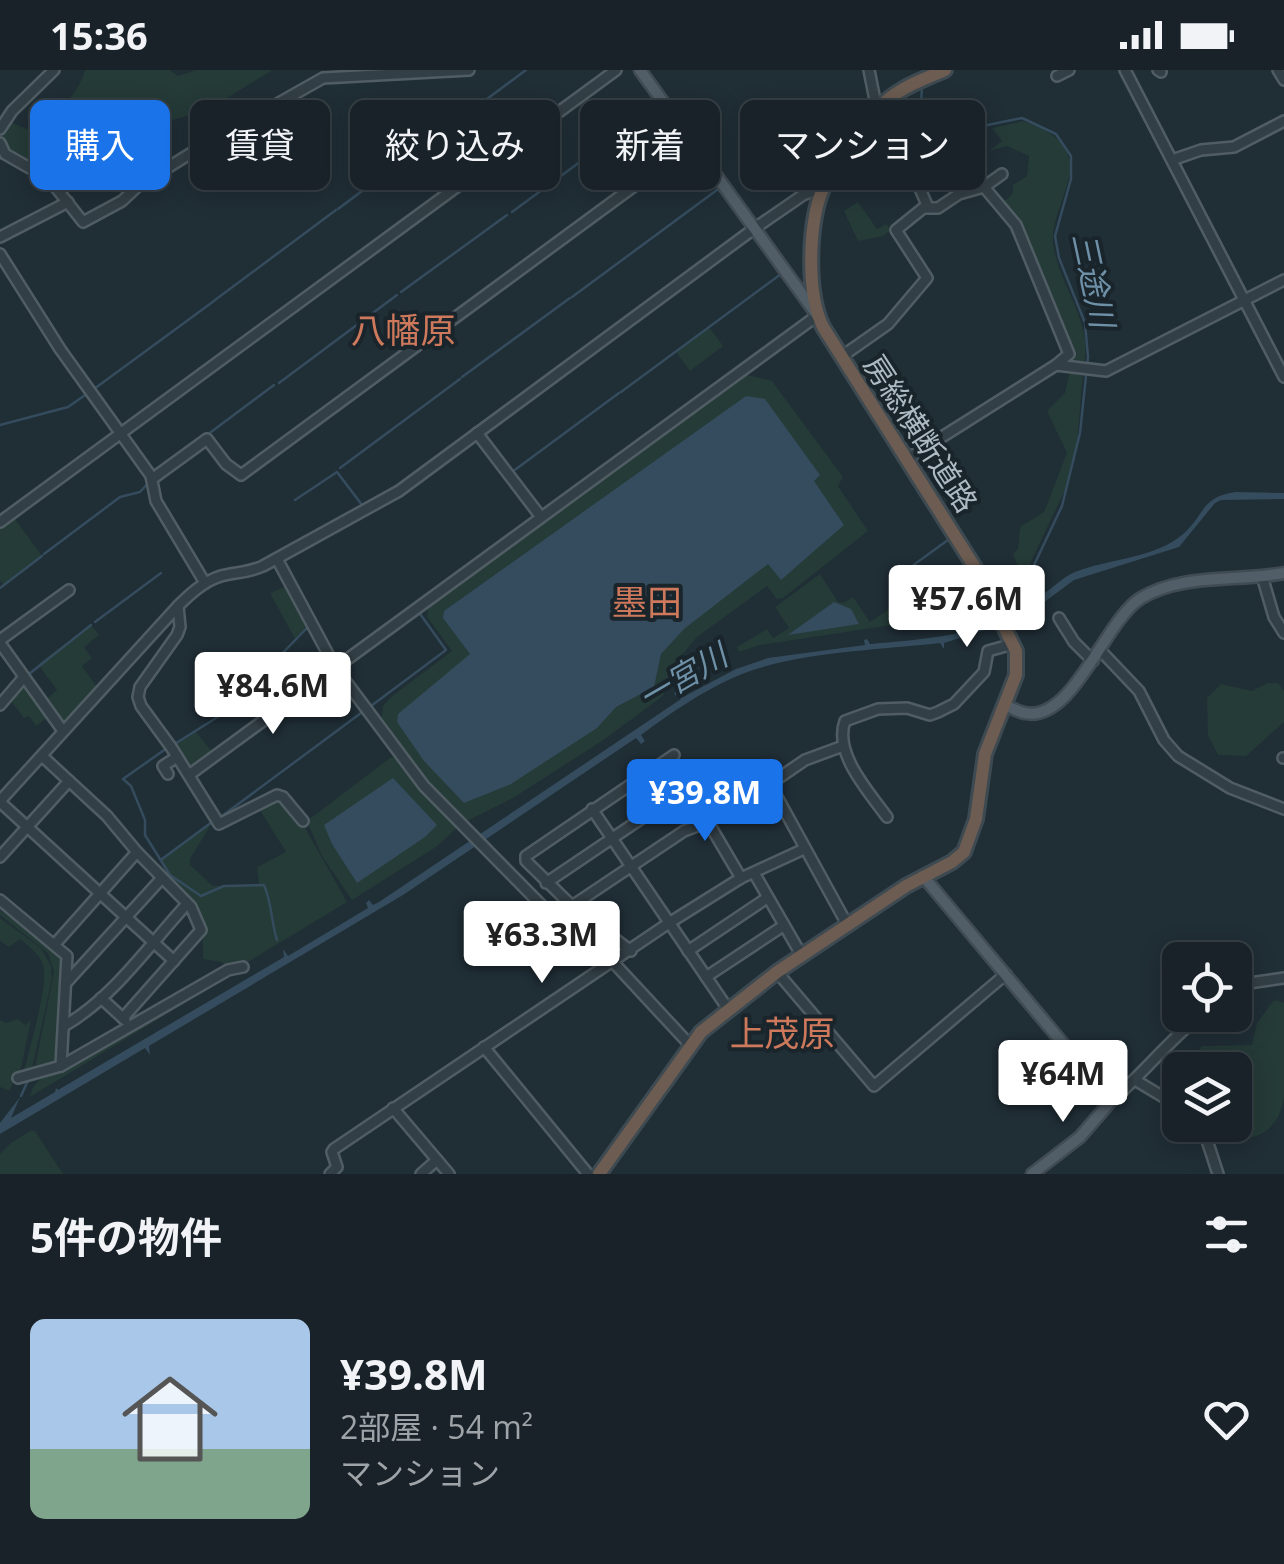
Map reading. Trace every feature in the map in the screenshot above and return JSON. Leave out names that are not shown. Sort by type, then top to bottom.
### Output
[{"type":"highway","name":"房総横断道路","points":[[889,100],[900,90],[939,73]]},
{"type":"highway","name":"房総横断道路","points":[[823,190],[813,242],[812,277],[818,316],[974,566],[1013,644]]},
{"type":"highway","points":[[599,1174],[690,1045],[728,1009],[922,876],[952,862],[967,846],[976,819],[985,754],[1018,666],[1013,644]]},
{"type":"main road","points":[[640,70],[662,100]]},
{"type":"main road","points":[[720,179],[818,316]]},
{"type":"main road","points":[[1004,705],[1024,714],[1042,712],[1060,700],[1092,661],[1122,613],[1158,590],[1186,582],[1284,573]]},
{"type":"main road","points":[[922,876],[1111,1101],[1080,1137],[1032,1174]]},
{"type":"street","points":[[0,128],[54,70]]},
{"type":"street","points":[[0,143],[4,154],[49,178],[83,222],[122,201],[138,186],[201,147],[323,78],[469,70]]},
{"type":"street","points":[[0,522],[616,70]]},
{"type":"street","points":[[869,70],[877,100]]},
{"type":"street","points":[[1058,76],[1069,70]]},
{"type":"street","points":[[1125,70],[1284,376]]},
{"type":"street","points":[[1278,70],[1284,80]]},
{"type":"street","points":[[1172,160],[1201,150],[1234,147],[1284,120]]},
{"type":"street","points":[[985,186],[1002,174]]},
{"type":"street","points":[[908,459],[1068,354],[1016,225],[985,188]]},
{"type":"street","points":[[152,479],[208,439],[226,464],[241,476],[629,190]]},
{"type":"street","points":[[174,960],[27,827],[1,798],[178,606],[205,583],[277,559],[399,491],[755,228],[815,190]]},
{"type":"street","points":[[919,190],[926,208]]},
{"type":"street","points":[[841,357],[888,324],[928,278],[896,230],[926,208],[938,208],[973,190]]},
{"type":"street","points":[[0,236],[68,202]]},
{"type":"street","points":[[0,254],[60,349],[152,479],[156,501],[205,583]]},
{"type":"street","points":[[1056,365],[1106,371],[1284,280]]},
{"type":"street","points":[[188,774],[818,316]]},
{"type":"street","points":[[477,432],[541,516]]},
{"type":"street","points":[[277,559],[335,667],[396,752],[462,826],[554,918],[613,962],[690,1045]]},
{"type":"street","points":[[1262,576],[1274,617],[1284,633]]},
{"type":"street","points":[[64,731],[0,642],[68,590]]},
{"type":"street","points":[[178,606],[178,631],[146,677],[138,697],[141,706],[219,824],[277,795],[302,821]]},
{"type":"street","points":[[1059,618],[1092,661]]},
{"type":"street","points":[[887,817],[863,785],[843,746],[842,726],[859,714],[878,709],[907,708],[930,715],[954,704],[984,672],[986,653],[1013,644]]},
{"type":"street","points":[[1099,650],[1139,692],[1164,740],[1178,756],[1230,788],[1284,809]]},
{"type":"street","points":[[0,704],[24,677]]},
{"type":"street","points":[[554,918],[684,831],[708,822],[732,802],[770,784],[805,760],[843,746]]},
{"type":"street","points":[[631,951],[572,906],[526,861],[528,853],[674,755]]},
{"type":"street","points":[[42,756],[107,816],[187,904],[201,930],[126,1022]]},
{"type":"street","points":[[168,774],[164,766],[178,757]]},
{"type":"street","points":[[546,883],[663,804],[645,775]]},
{"type":"street","points":[[0,857],[69,781]]},
{"type":"street","points":[[770,784],[848,926]]},
{"type":"street","points":[[592,809],[728,1009]]},
{"type":"street","points":[[708,822],[741,878]]},
{"type":"street","points":[[330,1174],[338,1168],[334,1149],[393,1108],[669,923],[741,878],[804,849]]},
{"type":"street","points":[[55,944],[137,852]]},
{"type":"street","points":[[754,873],[802,956]]},
{"type":"street","points":[[66,983],[162,878]]},
{"type":"street","points":[[688,950],[767,898]]},
{"type":"street","points":[[0,900],[67,956],[61,1066]]},
{"type":"street","points":[[64,1026],[101,998],[187,904]]},
{"type":"street","points":[[706,977],[782,926]]},
{"type":"street","points":[[18,1078],[61,1066],[126,1022],[228,970],[243,967]]},
{"type":"street","points":[[777,972],[874,1086],[1006,974]]},
{"type":"street","points":[[1252,983],[1284,978]]},
{"type":"street","points":[[101,998],[126,1022]]},
{"type":"street","points":[[1111,1101],[1179,1032]]},
{"type":"street","points":[[484,1047],[588,1174]]},
{"type":"street","points":[[1135,1080],[1162,1096]]},
{"type":"street","points":[[393,1108],[449,1174]]},
{"type":"street","points":[[1208,1142],[1218,1174]]},
{"type":"street","points":[[421,1174],[437,1160]]},
{"type":"green space","points":[[85,70],[170,70],[178,76],[196,70],[273,70],[224,100],[190,100],[190,115],[170,121],[170,100],[68,100]]},
{"type":"green space","points":[[6,120],[30,131],[30,165],[3,149],[0,136]]},
{"type":"green space","points":[[1023,121],[1057,138],[1069,158],[1069,179],[1053,238],[1058,264],[1085,337],[1083,368],[1061,365],[1069,357],[1041,290],[998,208],[1013,193],[1013,185],[1027,176],[1029,156],[1007,146],[989,151],[1002,141],[992,128]]},
{"type":"green space","points":[[858,202],[877,229],[886,224],[891,230],[883,236],[858,241],[844,211]]},
{"type":"green space","points":[[709,327],[723,346],[690,371],[676,352]]},
{"type":"green space","points":[[1070,371],[1083,373],[1077,443],[1066,488],[1005,616],[999,605],[1009,597],[1020,572],[1013,554],[1018,549],[1020,527],[1044,512],[1067,453],[1047,411],[1065,393]]},
{"type":"green space","points":[[739,373],[772,381],[843,477],[838,486],[868,531],[783,598],[777,599],[767,586],[697,637],[676,662],[663,696],[602,741],[513,798],[463,823],[410,766],[381,724],[383,706],[392,696],[452,651],[427,617],[429,600]]},
{"type":"green space","points":[[12,515],[42,556],[4,585],[0,581],[0,524]]},
{"type":"green space","points":[[820,574],[838,602],[853,597],[870,622],[903,600],[919,621],[760,645],[739,652],[737,647],[767,629],[773,638],[789,628],[775,607]]},
{"type":"green space","points":[[287,586],[309,626],[295,639],[270,593]]},
{"type":"green space","points":[[91,625],[99,635],[84,647],[92,658],[82,666],[97,687],[63,726],[44,701],[57,690],[38,664]]},
{"type":"green space","points":[[24,679],[49,716],[36,726],[29,716],[24,718],[8,697]]},
{"type":"green space","points":[[1278,683],[1284,691],[1284,722],[1246,756],[1218,755],[1208,735],[1207,698],[1221,684],[1252,691]]},
{"type":"green space","points":[[195,731],[214,754],[191,772],[173,745]]},
{"type":"green space","points":[[396,757],[459,826],[436,847],[352,900],[322,856],[307,821]]},
{"type":"green space","points":[[279,796],[303,824],[347,902],[243,965],[227,969],[222,962],[203,959],[203,931],[158,871],[163,867],[162,859],[213,821],[190,865],[213,886],[259,884],[257,867],[286,852],[258,807]]},
{"type":"green space","points":[[0,910],[65,956],[58,1064],[34,1072],[54,972],[48,953],[0,915]]},
{"type":"green space","points":[[0,918],[41,948],[51,966],[52,979],[31,1073],[21,1075],[39,1012],[44,971],[38,955],[20,939],[9,947],[0,941]]},
{"type":"green space","points":[[236,972],[30,1097],[45,1074],[227,973]]},
{"type":"green space","points":[[1274,1000],[1284,1003],[1284,1098],[1274,1124],[1252,1137],[1252,1052],[1199,1052],[1202,1046],[1252,1045],[1257,1023]]},
{"type":"green space","points":[[18,1019],[25,1025],[31,1020],[21,1068],[9,1091],[0,1087],[0,1020],[6,1023]]},
{"type":"green space","points":[[35,1131],[63,1174],[0,1174],[0,1154]]},
{"type":"water","points":[[746,396],[765,399],[820,475],[814,481],[844,525],[781,580],[768,564],[684,629],[661,654],[654,687],[616,707],[597,728],[511,784],[464,803],[424,761],[397,722],[398,714],[470,654],[443,618],[444,611]]},
{"type":"water","name":"一宮川","points":[[1236,492],[1284,493],[1284,499],[1221,500],[1179,547],[1074,580],[1023,618],[944,643],[944,649],[940,643],[801,658],[756,669],[710,689],[641,735],[645,741],[641,744],[636,738],[403,895],[149,1046],[150,1055],[145,1048],[0,1134],[0,1123],[20,1097],[11,1118],[284,957],[283,949],[288,956],[368,908],[369,900],[373,905],[379,902],[681,699],[674,694],[676,691],[685,696],[736,669],[768,658],[865,645],[867,639],[870,644],[940,636],[993,623],[1008,613],[1023,579],[1031,583],[1029,596],[1037,598],[1075,572],[1167,545],[1187,531],[1208,504]]},
{"type":"water","points":[[834,602],[851,609],[859,624],[788,635]]},
{"type":"water","points":[[393,778],[437,825],[357,883],[324,825]]},
{"type":"waterway","points":[[486,100],[526,70]]},
{"type":"waterway","name":"三途川","points":[[922,86],[921,107],[942,128],[973,128],[1022,118],[1056,134],[1071,156],[1071,179],[1055,236],[1059,258],[1085,323],[1088,357],[1080,433],[1062,506],[1026,582]]},
{"type":"waterway","points":[[512,212],[580,162]]},
{"type":"waterway","points":[[572,297],[721,187]]},
{"type":"waterway","points":[[338,209],[363,190]]},
{"type":"waterway","points":[[215,300],[336,210]]},
{"type":"waterway","points":[[401,292],[507,215]]},
{"type":"waterway","points":[[621,392],[781,274]]},
{"type":"waterway","points":[[279,383],[397,295]]},
{"type":"waterway","points":[[462,377],[570,298]]},
{"type":"waterway","points":[[94,389],[214,301]]},
{"type":"waterway","points":[[340,468],[460,379]]},
{"type":"waterway","points":[[207,435],[274,385]]},
{"type":"waterway","points":[[0,425],[68,407],[88,393]]},
{"type":"waterway","points":[[512,472],[619,393]]},
{"type":"waterway","points":[[295,500],[337,472],[362,505]]},
{"type":"waterway","points":[[44,554],[120,497],[140,492],[150,481]]},
{"type":"waterway","points":[[893,580],[952,537]]},
{"type":"waterway","points":[[0,588],[42,556]]},
{"type":"waterway","points":[[95,622],[161,573]]},
{"type":"waterway","points":[[371,706],[446,650],[418,611]]},
{"type":"waterway","points":[[29,674],[91,625]]},
{"type":"waterway","points":[[173,745],[224,713],[308,627]]},
{"type":"waterway","points":[[218,819],[361,713]]},
{"type":"waterway","points":[[167,748],[123,779],[131,786],[145,820],[145,835],[170,875],[201,896],[224,886],[264,885],[277,940]]},
{"type":"waterway","points":[[162,859],[212,822]]},
{"type":"waterway","points":[[21,1096],[30,1076]]},
{"type":"district","name":"八幡原","points":[[403,331]]},
{"type":"district","name":"墨田","points":[[647,603]]},
{"type":"district","name":"上茂原","points":[[782,1034]]}]
